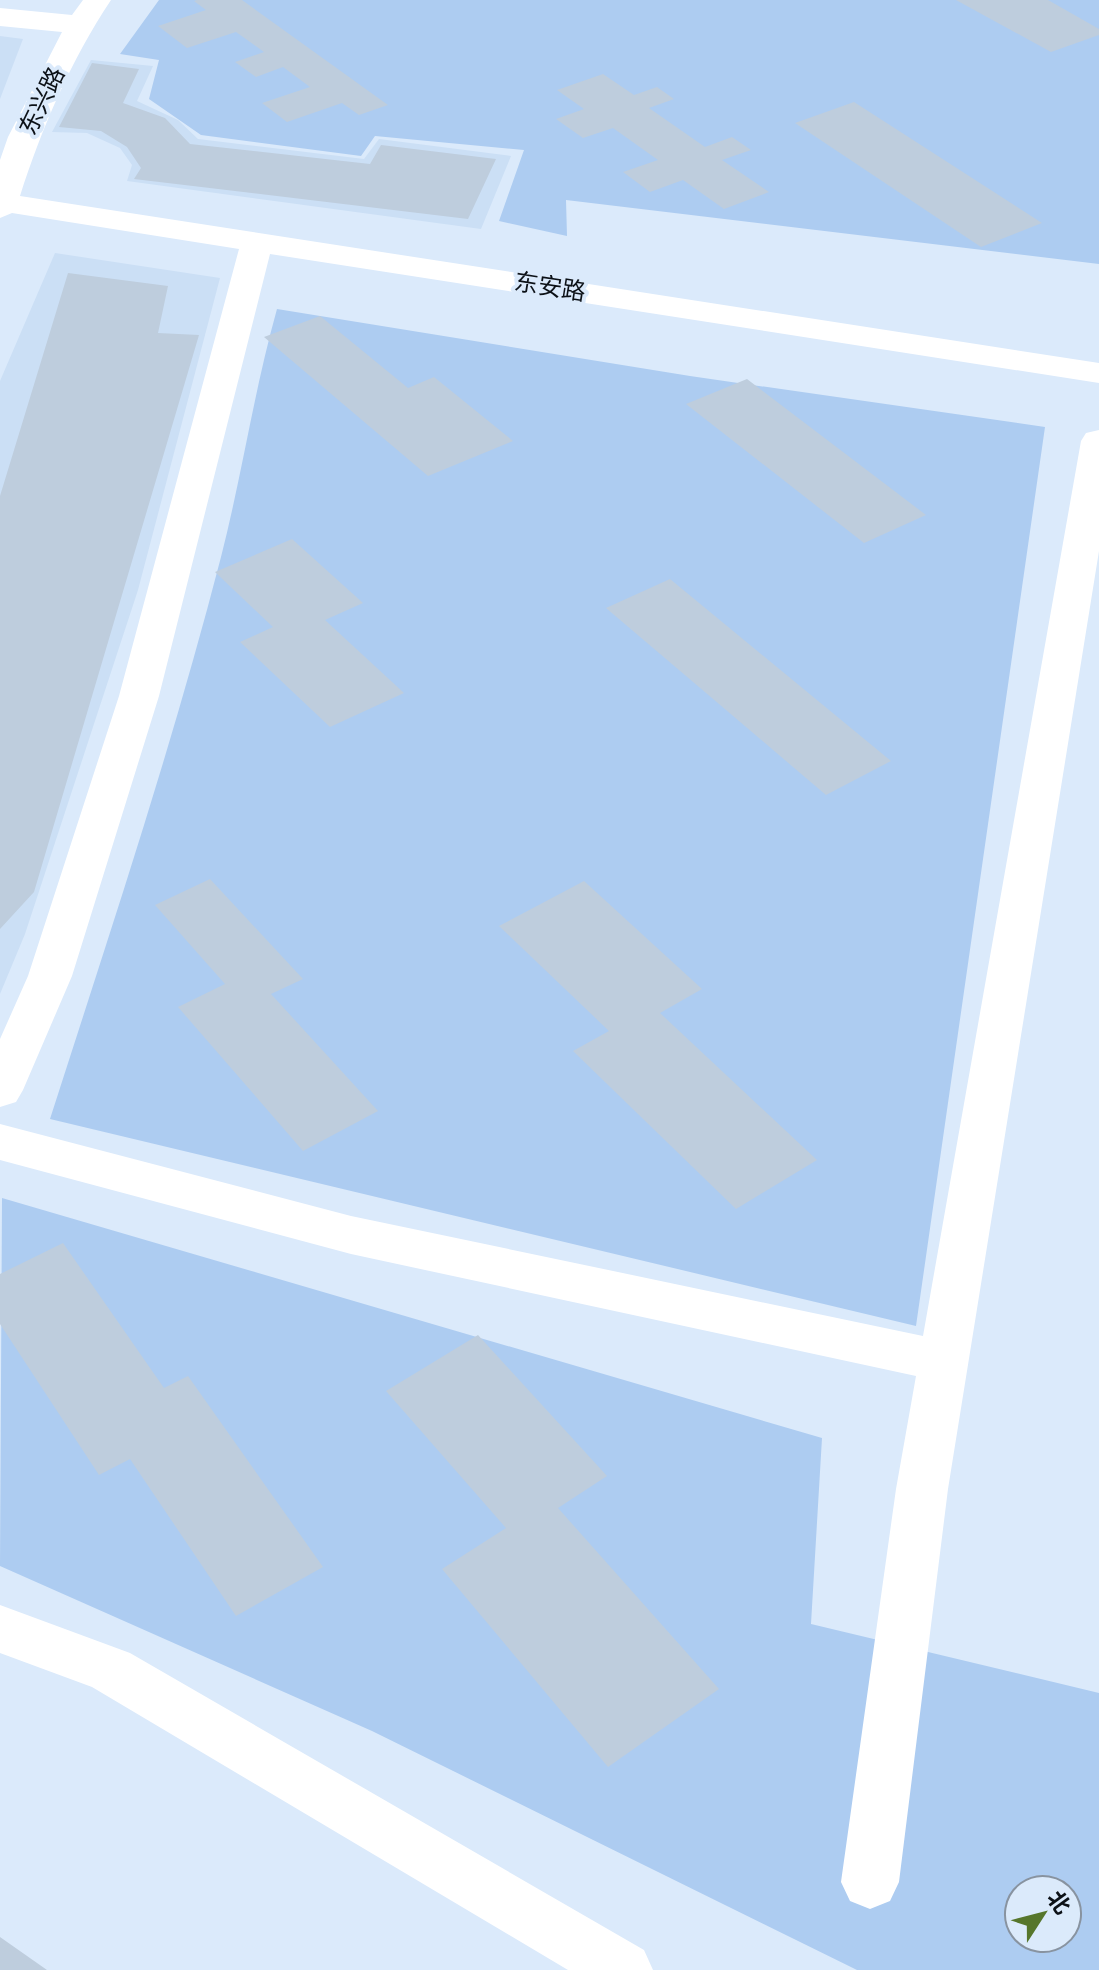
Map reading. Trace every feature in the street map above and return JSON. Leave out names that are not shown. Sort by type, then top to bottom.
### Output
[{"type":"street","name":"东兴路","points":[[1,204],[23,137],[80,25],[97,0]]},
{"type":"street","points":[[0,17],[80,25]]},
{"type":"street","name":"东安路","points":[[1,204],[1099,373]]},
{"type":"street","points":[[0,1090],[50,976],[139,696],[257,242]]},
{"type":"street","points":[[870,1882],[922,1489],[1099,441]]},
{"type":"street","points":[[0,1142],[351,1235],[943,1361]]},
{"type":"street","points":[[0,1629],[111,1670],[623,1970]]},
{"type":"shaded area","points":[[159,0],[1099,0],[1099,264],[566,200],[567,236],[499,221],[524,150],[375,136],[361,156],[201,135],[149,99],[159,60],[120,54]]},
{"type":"shaded area","points":[[0,36],[23,39],[0,99]]},
{"type":"shaded area","points":[[91,60],[153,66],[137,101],[178,120],[198,139],[364,159],[379,139],[511,156],[481,229],[127,181],[132,165],[120,148],[87,133],[52,132]]},
{"type":"shaded area","points":[[55,253],[220,278],[138,590],[25,934],[0,994],[0,381]]},
{"type":"shaded area","points":[[277,309],[690,376],[1045,427],[916,1326],[50,1119],[140,839],[202,628]]},
{"type":"shaded area","points":[[2,1198],[822,1438],[811,1624],[1099,1693],[1099,1970],[857,1970],[372,1731],[0,1566]]},
{"type":"building","points":[[242,0],[388,105],[359,115],[342,103],[287,122],[262,103],[310,87],[283,67],[256,77],[235,62],[264,52],[236,32],[187,48],[158,26],[206,10],[194,1]]},
{"type":"building","points":[[956,0],[1048,0],[1099,29],[1099,35],[1051,52]]},
{"type":"building","points":[[92,63],[139,69],[123,103],[165,118],[190,144],[370,164],[381,145],[496,159],[468,219],[134,179],[141,168],[127,147],[101,131],[59,127]]},
{"type":"building","points":[[603,74],[634,95],[657,87],[674,99],[649,108],[705,147],[732,137],[751,150],[722,160],[769,192],[724,209],[683,180],[650,192],[623,172],[658,160],[613,128],[583,138],[556,119],[584,109],[557,90]]},
{"type":"building","points":[[854,102],[1042,223],[981,247],[795,123]]},
{"type":"building","points":[[68,273],[168,286],[158,333],[199,335],[34,892],[0,929],[0,496]]},
{"type":"building","points":[[320,316],[408,388],[434,377],[513,441],[428,476],[264,337]]},
{"type":"building","points":[[747,379],[926,515],[864,543],[686,404]]},
{"type":"building","points":[[292,539],[363,603],[325,620],[404,693],[330,727],[240,642],[273,627],[215,572]]},
{"type":"building","points":[[670,579],[891,761],[826,795],[606,608]]},
{"type":"building","points":[[210,879],[303,979],[271,994],[378,1111],[303,1151],[178,1007],[225,984],[155,905]]},
{"type":"building","points":[[584,881],[702,989],[660,1013],[817,1160],[736,1209],[573,1051],[609,1031],[499,926]]},
{"type":"building","points":[[63,1243],[164,1388],[188,1376],[323,1567],[236,1616],[130,1459],[99,1475],[0,1324],[0,1274]]},
{"type":"building","points":[[478,1335],[607,1476],[558,1508],[719,1689],[608,1767],[442,1569],[506,1528],[386,1391]]},
{"type":"building","points":[[0,1937],[47,1970],[0,1970]]}]
